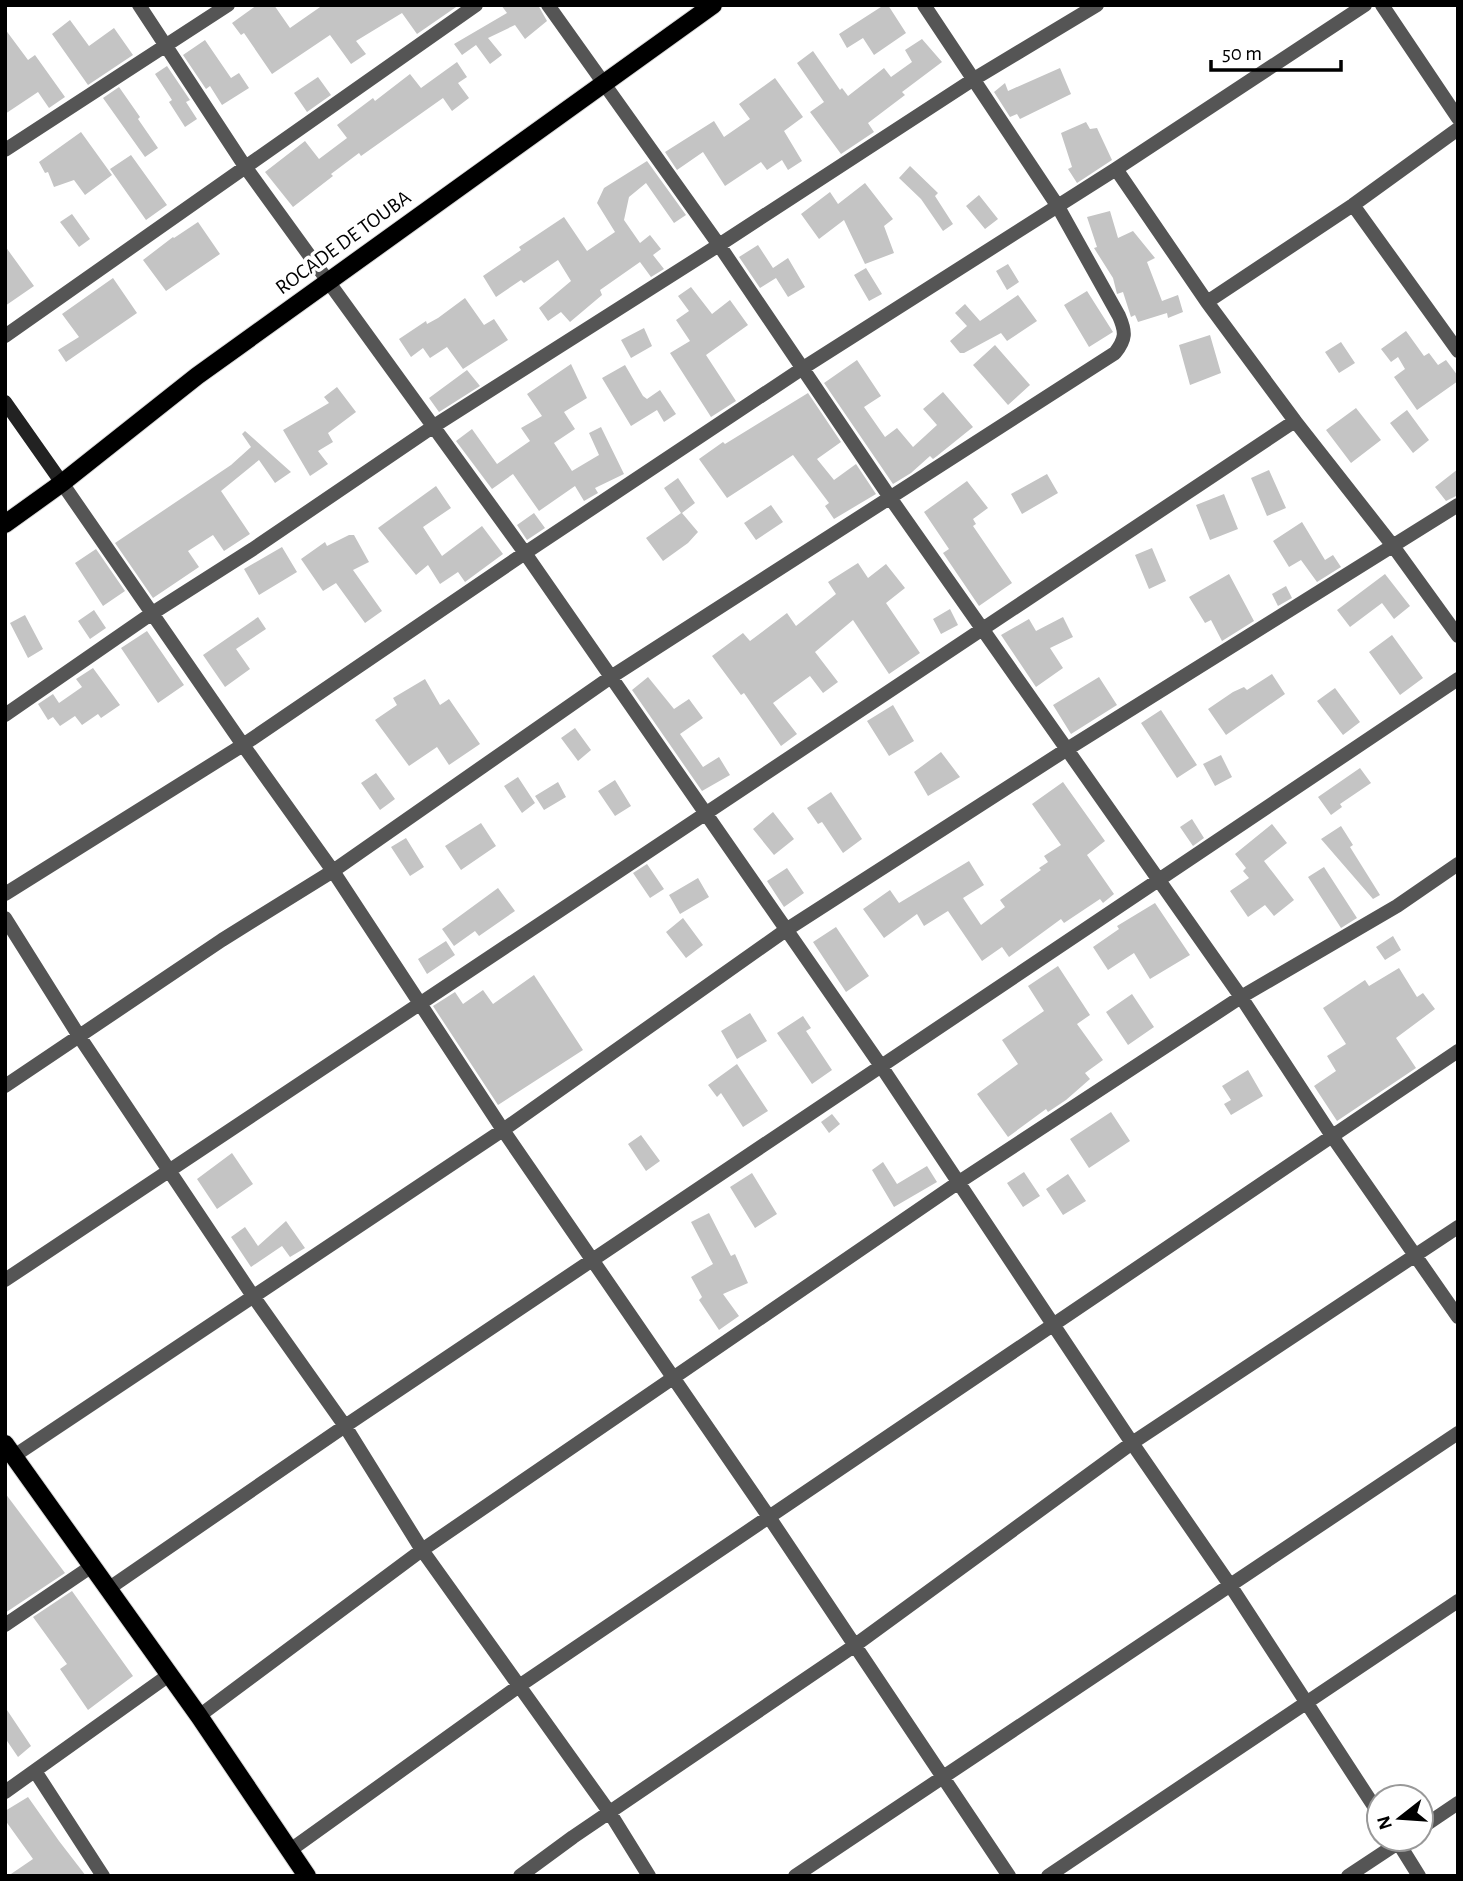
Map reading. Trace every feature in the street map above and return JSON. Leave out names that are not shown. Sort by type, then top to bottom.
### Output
[{"type":"main road","name":"ROCADE DE TOUBA","points":[[5,524],[62,483],[197,376],[713,5]]},
{"type":"main road","points":[[10,1450],[307,1876]]},
{"type":"street","points":[[139,5],[246,168],[525,553],[881,1066],[1230,1586],[1365,1793]]},
{"type":"street","points":[[5,150],[228,5]]},
{"type":"street","points":[[5,336],[476,5]]},
{"type":"street","points":[[548,5],[719,245],[891,499],[1160,879],[1332,1136],[1458,1317]]},
{"type":"street","points":[[5,1086],[222,940],[333,871],[611,677],[1115,353],[1125,341],[1125,329],[1119,316],[1056,205],[924,5]]},
{"type":"street","points":[[5,715],[151,614],[253,549],[434,426],[974,79],[1097,5]]},
{"type":"street","points":[[5,894],[243,745],[803,368],[1116,169],[1365,5]]},
{"type":"street","points":[[1382,5],[1458,118]]},
{"type":"street","points":[[1207,302],[1353,205],[1458,129]]},
{"type":"street","points":[[1116,169],[1207,302],[1295,421],[1393,545],[1458,636]]},
{"type":"street","points":[[1353,205],[1458,351]]},
{"type":"street","points":[[5,402],[333,871],[503,1130],[769,1517],[1009,1876]]},
{"type":"street","points":[[5,1280],[1295,421]]},
{"type":"street","points":[[10,1450],[253,1296],[503,1130],[786,930],[1069,748],[1458,505]]},
{"type":"street","points":[[108,1589],[345,1426],[1458,679]]},
{"type":"street","points":[[198,1716],[422,1550],[960,1182],[1241,997],[1387,912],[1458,864]]},
{"type":"street","points":[[5,918],[79,1036],[253,1296],[345,1426],[422,1550],[610,1813],[649,1876]]},
{"type":"street","points":[[289,1851],[519,1686],[1458,1051]]},
{"type":"street","points":[[520,1876],[854,1646],[1132,1443],[1458,1227]]},
{"type":"street","points":[[796,1876],[1458,1433]]},
{"type":"street","points":[[5,1625],[92,1566]]},
{"type":"street","points":[[1048,1876],[1458,1601]]},
{"type":"street","points":[[5,1792],[169,1675]]},
{"type":"street","points":[[35,1771],[103,1876]]},
{"type":"street","points":[[1435,1819],[1458,1803]]},
{"type":"street","points":[[1348,1876],[1381,1853]]},
{"type":"street","points":[[1406,1853],[1419,1876]]},
{"type":"building","points":[[257,5],[274,5],[290,28],[323,5],[459,5],[417,34],[402,13],[356,41],[366,54],[351,64],[330,35],[272,74],[244,33],[241,35],[232,23]]},
{"type":"building","points":[[501,5],[538,5],[547,21],[525,39],[515,25],[488,38],[502,55],[490,64],[476,45],[462,55],[454,44],[507,13]]},
{"type":"building","points":[[888,5],[906,33],[874,55],[863,38],[847,48],[839,34]]},
{"type":"building","points":[[70,20],[89,46],[114,28],[133,55],[88,85],[52,34]]},
{"type":"building","points":[[5,29],[28,60],[35,55],[65,97],[49,108],[38,92],[5,114]]},
{"type":"building","points":[[922,39],[942,62],[902,92],[905,95],[868,123],[874,132],[841,154],[810,112],[824,102],[797,63],[813,51],[840,90],[842,88],[848,96],[884,68],[891,77],[912,62],[905,50]]},
{"type":"building","points":[[205,40],[231,78],[239,73],[249,88],[222,105],[210,86],[206,89],[183,55]]},
{"type":"building","points":[[457,62],[467,77],[458,83],[469,98],[452,111],[443,98],[361,156],[359,153],[293,207],[265,172],[305,141],[319,159],[347,138],[337,125],[373,98],[375,101],[410,74],[421,88]]},
{"type":"building","points":[[167,66],[190,100],[186,102],[197,119],[185,127],[155,74]]},
{"type":"building","points":[[1060,68],[1071,94],[1020,119],[1017,114],[1010,117],[994,92],[1005,83],[1008,91]]},
{"type":"building","points":[[318,77],[331,95],[307,112],[294,93]]},
{"type":"building","points":[[775,78],[803,117],[784,131],[802,161],[788,170],[782,160],[767,170],[761,162],[725,186],[703,152],[677,170],[665,152],[714,121],[724,137],[750,119],[739,104]]},
{"type":"building","points":[[119,87],[158,148],[145,157],[103,98]]},
{"type":"building","points":[[1086,122],[1090,129],[1097,128],[1112,160],[1077,183],[1068,169],[1072,167],[1061,133]]},
{"type":"building","points":[[81,132],[112,175],[85,195],[74,180],[54,187],[48,172],[45,173],[39,162]]},
{"type":"building","points":[[131,155],[167,205],[146,220],[110,169]]},
{"type":"building","points":[[647,161],[686,215],[674,223],[646,183],[629,197],[624,220],[640,243],[650,235],[661,249],[653,255],[664,269],[651,277],[640,262],[600,290],[602,295],[570,322],[561,312],[548,321],[539,308],[571,281],[558,260],[524,283],[521,280],[496,297],[483,276],[521,250],[519,247],[564,217],[587,251],[615,232],[597,203],[604,188]]},
{"type":"building","points":[[910,166],[938,193],[935,196],[953,224],[943,231],[921,199],[899,178]]},
{"type":"building","points":[[865,183],[893,219],[884,226],[894,253],[865,264],[844,220],[819,239],[801,214],[830,192],[838,204]]},
{"type":"building","points":[[979,195],[998,219],[985,229],[966,206]]},
{"type":"building","points":[[1110,211],[1118,238],[1133,231],[1155,258],[1147,262],[1162,301],[1178,295],[1183,312],[1168,318],[1167,313],[1138,322],[1135,315],[1131,317],[1123,292],[1117,294],[1113,278],[1094,248],[1097,247],[1087,217]]},
{"type":"building","points":[[72,214],[90,239],[79,247],[60,222]]},
{"type":"building","points":[[198,222],[220,254],[166,291],[143,260]]},
{"type":"building","points":[[758,245],[773,268],[788,258],[805,287],[788,297],[776,278],[760,288],[739,257]]},
{"type":"building","points":[[5,246],[34,286],[5,306]]},
{"type":"building","points":[[1008,264],[1019,282],[1007,290],[996,271]]},
{"type":"building","points":[[866,268],[882,294],[869,301],[854,275]]},
{"type":"building","points":[[113,278],[137,313],[66,362],[58,350],[79,337],[62,314]]},
{"type":"building","points":[[691,287],[712,314],[730,300],[748,325],[706,355],[736,401],[711,417],[670,353],[690,341],[676,320],[689,311],[678,296]]},
{"type":"building","points":[[1087,291],[1113,332],[1089,347],[1064,305]]},
{"type":"building","points":[[1018,295],[1037,321],[1007,341],[1001,333],[964,353],[960,353],[950,341],[967,326],[955,313],[965,304],[980,321]]},
{"type":"building","points":[[465,298],[484,325],[494,319],[508,340],[463,369],[447,347],[430,358],[423,348],[411,357],[399,339],[426,321],[427,324],[438,318]]},
{"type":"building","points":[[644,328],[652,346],[631,358],[621,340]]},
{"type":"building","points":[[1406,331],[1424,356],[1429,353],[1438,365],[1446,360],[1458,376],[1458,381],[1417,410],[1394,377],[1405,369],[1398,357],[1391,362],[1381,349]]},
{"type":"building","points":[[1210,335],[1221,373],[1190,385],[1179,345]]},
{"type":"building","points":[[1341,342],[1355,363],[1339,373],[1325,352]]},
{"type":"building","points":[[995,345],[1030,385],[1008,405],[973,365]]},
{"type":"building","points":[[857,360],[881,396],[864,407],[885,437],[897,428],[913,447],[937,425],[923,409],[943,392],[973,427],[933,459],[930,456],[893,484],[824,383]]},
{"type":"building","points":[[571,364],[587,398],[564,412],[575,429],[554,443],[572,471],[599,455],[589,433],[601,427],[624,474],[595,488],[598,493],[584,501],[575,486],[539,511],[513,474],[492,489],[456,441],[472,429],[497,464],[530,441],[521,428],[542,416],[527,394]]},
{"type":"building","points":[[625,365],[643,396],[647,399],[660,390],[676,414],[664,422],[657,410],[631,426],[602,378]]},
{"type":"building","points":[[467,370],[480,386],[439,412],[429,398]]},
{"type":"building","points":[[337,387],[356,412],[328,433],[333,442],[318,451],[328,464],[310,476],[283,430],[329,403],[324,397]]},
{"type":"building","points":[[808,393],[841,442],[817,459],[834,480],[856,464],[876,494],[834,519],[825,506],[829,503],[793,455],[727,498],[699,459],[723,442],[725,444]]},
{"type":"building","points":[[1356,408],[1381,440],[1351,463],[1326,430]]},
{"type":"building","points":[[1407,410],[1429,440],[1413,453],[1390,423]]},
{"type":"building","points":[[245,431],[291,472],[275,483],[259,460],[221,491],[250,534],[224,551],[213,535],[188,551],[199,567],[153,598],[115,543],[231,465],[251,447],[242,434]]},
{"type":"building","points":[[1458,469],[1458,495],[1446,501],[1435,487]]},
{"type":"building","points":[[1269,470],[1286,508],[1267,516],[1251,478]]},
{"type":"building","points":[[1047,474],[1058,493],[1022,514],[1011,494]]},
{"type":"building","points":[[678,478],[695,503],[682,513],[698,532],[663,561],[646,538],[681,513],[664,488]]},
{"type":"building","points":[[967,481],[988,508],[973,519],[976,524],[973,526],[1012,583],[979,606],[943,553],[949,549],[924,512]]},
{"type":"building","points":[[436,486],[451,508],[423,527],[442,556],[482,526],[503,554],[465,582],[458,572],[440,584],[428,565],[416,575],[378,528]]},
{"type":"building","points":[[1224,494],[1238,529],[1210,540],[1196,505]]},
{"type":"building","points":[[771,505],[783,522],[756,540],[744,523]]},
{"type":"building","points":[[534,513],[545,528],[527,540],[517,525]]},
{"type":"building","points":[[1302,522],[1325,560],[1333,555],[1341,567],[1317,582],[1301,560],[1289,567],[1273,541]]},
{"type":"building","points":[[354,535],[369,562],[353,570],[382,611],[365,623],[336,583],[323,591],[301,559],[325,542],[327,546]]},
{"type":"building","points":[[282,547],[297,572],[259,595],[244,569]]},
{"type":"building","points":[[1152,548],[1166,581],[1149,589],[1135,555]]},
{"type":"building","points":[[96,549],[125,591],[103,606],[75,563]]},
{"type":"building","points":[[858,563],[868,578],[886,564],[905,588],[886,603],[920,653],[889,674],[853,620],[815,652],[838,682],[823,693],[810,676],[773,703],[797,734],[781,746],[744,693],[741,695],[712,656],[743,633],[750,641],[787,613],[796,626],[836,594],[828,582]]},
{"type":"building","points":[[1229,574],[1254,621],[1222,641],[1211,620],[1205,623],[1189,597]]},
{"type":"building","points":[[1385,574],[1410,606],[1394,619],[1382,603],[1350,627],[1337,610]]},
{"type":"building","points":[[1286,586],[1292,598],[1278,606],[1272,594]]},
{"type":"building","points":[[950,609],[958,625],[941,634],[933,619]]},
{"type":"building","points":[[94,610],[106,628],[90,639],[78,621]]},
{"type":"building","points":[[25,615],[43,649],[28,658],[10,623]]},
{"type":"building","points":[[258,617],[266,629],[236,649],[250,669],[225,687],[203,655]]},
{"type":"building","points":[[1063,617],[1073,637],[1050,648],[1063,668],[1036,687],[1001,635],[1029,619],[1036,631]]},
{"type":"building","points":[[147,631],[184,685],[158,703],[121,648]]},
{"type":"building","points":[[1392,635],[1423,678],[1400,695],[1369,652]]},
{"type":"building","points":[[93,668],[120,705],[101,718],[98,714],[82,725],[75,716],[60,726],[53,717],[48,720],[38,704],[53,694],[59,703],[82,687],[76,679]]},
{"type":"building","points":[[1272,674],[1285,694],[1226,735],[1208,709],[1233,692],[1244,687],[1247,690]]},
{"type":"building","points":[[648,677],[674,709],[689,699],[703,718],[680,734],[703,767],[719,757],[730,775],[702,791],[632,690]]},
{"type":"building","points":[[1099,677],[1117,705],[1071,734],[1053,705]]},
{"type":"building","points":[[425,679],[440,705],[449,699],[480,744],[449,765],[437,747],[409,766],[375,720],[397,705],[393,698]]},
{"type":"building","points":[[1335,688],[1360,722],[1343,735],[1317,701]]},
{"type":"building","points":[[893,705],[914,741],[889,756],[867,721]]},
{"type":"building","points":[[1161,710],[1197,765],[1177,778],[1141,723]]},
{"type":"building","points":[[575,728],[591,750],[578,761],[561,738]]},
{"type":"building","points":[[941,752],[960,777],[928,796],[914,772]]},
{"type":"building","points":[[1221,755],[1232,777],[1215,786],[1203,764]]},
{"type":"building","points":[[1360,768],[1371,783],[1340,804],[1342,807],[1331,815],[1318,797]]},
{"type":"building","points":[[376,773],[395,799],[380,810],[361,783]]},
{"type":"building","points":[[518,777],[535,803],[522,813],[504,786]]},
{"type":"building","points":[[615,780],[631,806],[615,816],[598,791]]},
{"type":"building","points":[[558,782],[566,797],[544,810],[535,796]]},
{"type":"building","points":[[1063,782],[1105,841],[1087,855],[1114,894],[1103,903],[1100,899],[1064,923],[1061,919],[1009,957],[1002,947],[982,961],[948,911],[924,926],[917,914],[884,938],[863,909],[890,890],[899,903],[969,861],[984,885],[963,898],[981,925],[1005,907],[1000,900],[1041,870],[1039,868],[1048,862],[1044,856],[1061,845],[1032,804]]},
{"type":"building","points":[[831,792],[862,839],[843,853],[822,822],[818,824],[807,808]]},
{"type":"building","points":[[773,812],[794,839],[774,855],[753,829]]},
{"type":"building","points":[[1192,819],[1204,838],[1193,846],[1180,827]]},
{"type":"building","points":[[481,823],[496,846],[461,870],[445,846]]},
{"type":"building","points":[[1272,824],[1287,843],[1264,861],[1294,900],[1274,916],[1265,905],[1248,917],[1230,891],[1249,878],[1243,871],[1246,868],[1235,854]]},
{"type":"building","points":[[1341,826],[1353,845],[1350,847],[1380,895],[1373,899],[1321,839]]},
{"type":"building","points":[[406,838],[424,867],[410,876],[391,847]]},
{"type":"building","points":[[647,864],[664,889],[650,898],[633,873]]},
{"type":"building","points":[[1324,867],[1357,918],[1341,928],[1308,877]]},
{"type":"building","points":[[787,868],[804,893],[784,907],[767,881]]},
{"type":"building","points":[[698,878],[709,897],[680,914],[669,895]]},
{"type":"building","points":[[498,888],[515,911],[479,936],[475,931],[454,946],[442,929]]},
{"type":"building","points":[[1155,903],[1190,955],[1150,979],[1134,953],[1108,970],[1093,947],[1119,929],[1117,926]]},
{"type":"building","points":[[683,918],[703,945],[686,958],[666,932]]},
{"type":"building","points":[[836,927],[869,976],[846,992],[813,942]]},
{"type":"building","points":[[1393,936],[1401,950],[1385,960],[1376,947]]},
{"type":"building","points":[[446,941],[455,955],[427,974],[418,959]]},
{"type":"building","points":[[1058,966],[1090,1015],[1077,1024],[1103,1060],[1085,1073],[1090,1079],[1066,1100],[1048,1112],[1046,1109],[1008,1137],[977,1094],[1018,1064],[1002,1040],[1044,1011],[1028,986]]},
{"type":"building","points":[[1399,968],[1417,997],[1423,993],[1435,1009],[1396,1038],[1416,1068],[1337,1121],[1314,1086],[1336,1071],[1327,1056],[1346,1044],[1323,1008],[1365,980],[1369,986]]},
{"type":"building","points":[[534,975],[583,1050],[498,1105],[433,1006],[455,992],[463,1004],[483,990],[493,1004]]},
{"type":"building","points":[[1132,994],[1154,1027],[1128,1045],[1106,1012]]},
{"type":"building","points":[[750,1013],[767,1041],[737,1059],[721,1031]]},
{"type":"building","points":[[803,1016],[811,1028],[806,1031],[832,1070],[812,1084],[777,1033]]},
{"type":"building","points":[[737,1064],[768,1111],[743,1127],[721,1093],[717,1097],[708,1085]]},
{"type":"building","points":[[1248,1070],[1263,1096],[1231,1115],[1224,1104],[1231,1100],[1222,1086]]},
{"type":"building","points":[[1111,1112],[1130,1141],[1089,1168],[1070,1139]]},
{"type":"building","points":[[832,1114],[840,1124],[829,1133],[821,1122]]},
{"type":"building","points":[[641,1135],[660,1161],[646,1171],[628,1144]]},
{"type":"building","points":[[232,1153],[253,1184],[217,1209],[197,1179]]},
{"type":"building","points":[[883,1162],[897,1184],[927,1166],[937,1182],[894,1207],[872,1170]]},
{"type":"building","points":[[1024,1172],[1040,1196],[1023,1207],[1007,1183]]},
{"type":"building","points":[[752,1173],[777,1214],[755,1228],[730,1187]]},
{"type":"building","points":[[1068,1174],[1086,1201],[1063,1215],[1046,1189]]},
{"type":"building","points":[[709,1213],[731,1256],[735,1254],[748,1283],[723,1294],[739,1316],[719,1330],[699,1300],[702,1297],[691,1277],[713,1264],[691,1222]]},
{"type":"building","points":[[286,1221],[305,1248],[290,1257],[282,1246],[251,1267],[231,1237],[245,1227],[258,1246]]},
{"type":"building","points":[[5,1493],[65,1573],[5,1613]]},
{"type":"building","points":[[72,1591],[133,1676],[88,1710],[60,1669],[67,1664],[33,1617]]},
{"type":"building","points":[[5,1707],[31,1746],[18,1757],[5,1738]]},
{"type":"building","points":[[28,1797],[86,1876],[8,1876],[33,1859],[5,1820],[5,1811]]}]
